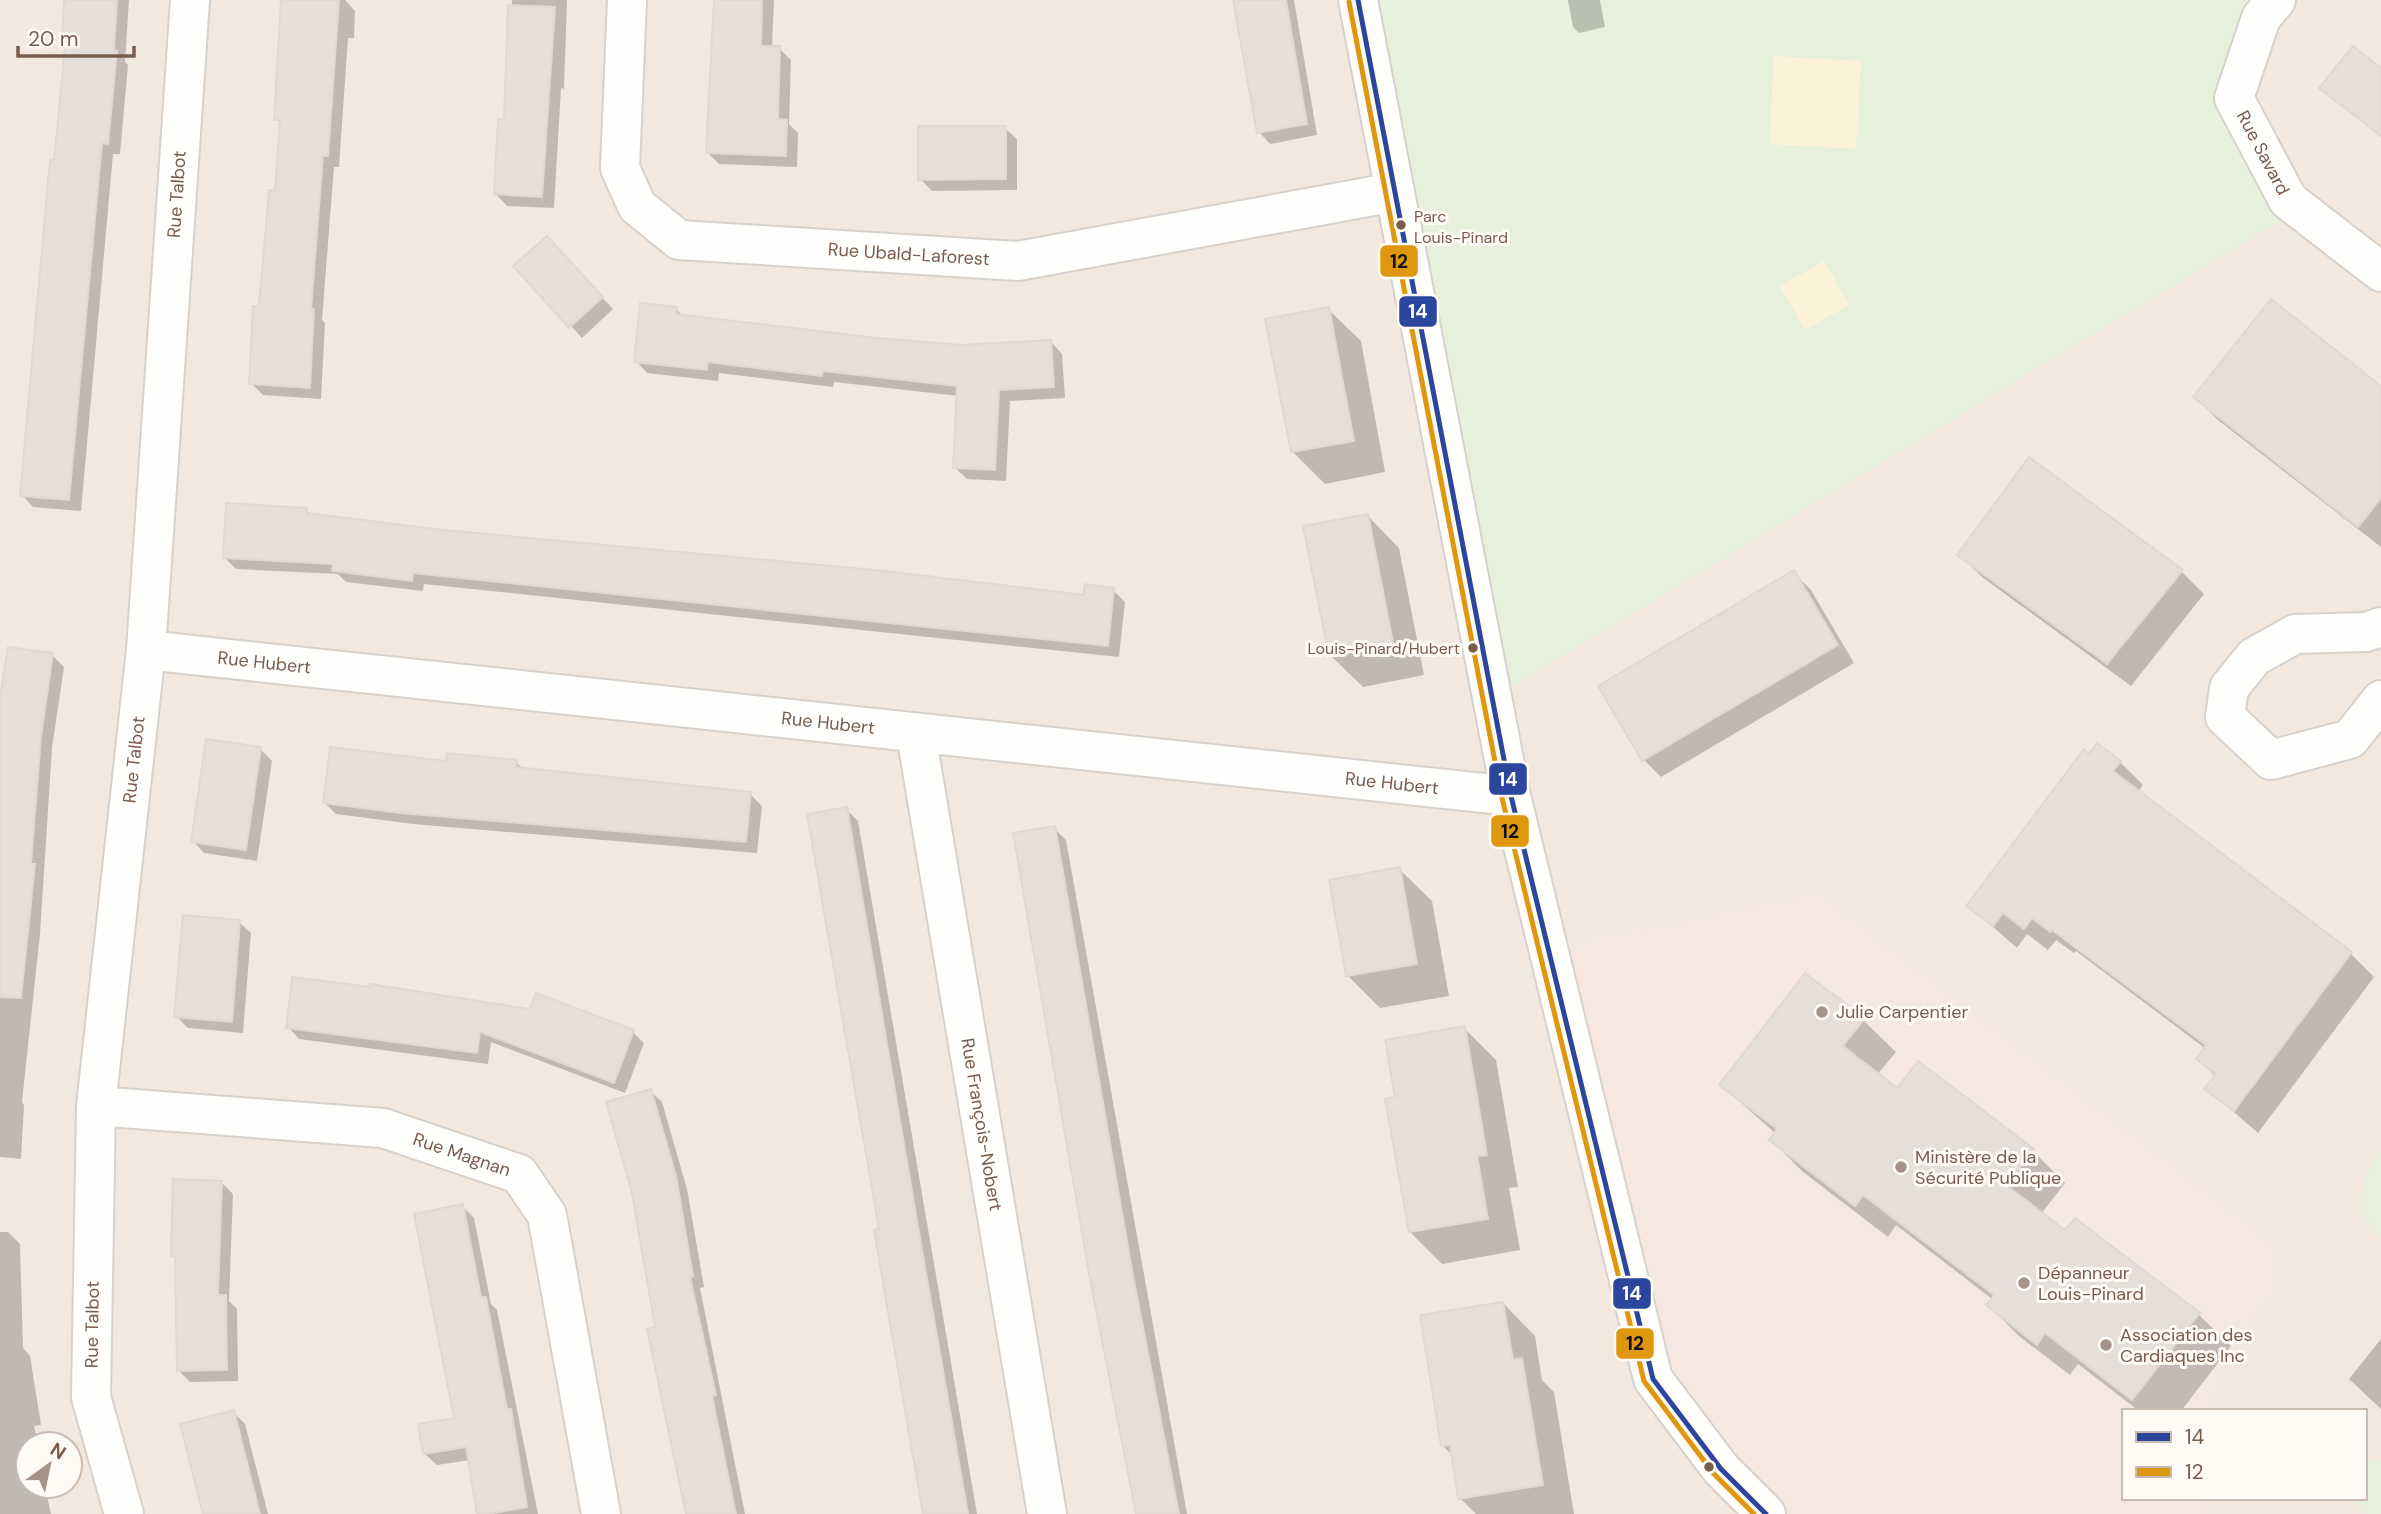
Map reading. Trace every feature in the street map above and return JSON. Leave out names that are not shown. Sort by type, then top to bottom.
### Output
[{"type":"street","name":"Rue Talbot","points":[[124,1514],[91,1397],[96,1106],[146,650],[190,0]]},
{"type":"street","name":"Rue Ubald-Laforest","points":[[627,0],[620,168],[637,206],[679,240],[1018,261],[1395,191]]},
{"type":"street","points":[[1358,0],[1511,796],[1653,1379],[1721,1469],[1766,1514]]},
{"type":"street","name":"Rue Savard","points":[[2276,0],[2261,18],[2234,97],[2288,200],[2381,272]]},
{"type":"street","points":[[2381,627],[2366,632],[2295,634],[2254,657],[2229,688],[2225,717],[2272,760],[2350,739],[2381,700]]},
{"type":"street","name":"Rue Hubert","points":[[146,650],[1511,796]]},
{"type":"street","name":"Rue François-Nobert","points":[[916,734],[1047,1514]]},
{"type":"street","name":"Rue Magnan","points":[[96,1106],[383,1128],[519,1174],[547,1215],[601,1514]]},
{"type":"shaded area","points":[[0,0],[2381,0],[2381,1514],[2204,1514],[2205,1500],[2367,1500],[2367,1409],[2211,1409],[2219,1363],[2274,1290],[1640,929],[1548,948],[1766,1514],[0,1514]]},
{"type":"shaded area","points":[[1819,892],[2272,1241],[2274,1290],[2219,1363],[2211,1409],[2122,1409],[2122,1500],[2205,1500],[2204,1514],[1766,1514],[1653,1379],[1548,948]]},
{"type":"green space","name":"Parc Louis-Pinard","points":[[1358,0],[2276,0],[2234,98],[2300,209],[1492,699]]},
{"type":"green space","points":[[2381,1150],[2381,1239],[2358,1211],[2367,1171]]},
{"type":"green space","points":[[2368,1460],[2381,1460],[2381,1514],[2366,1514],[2355,1500],[2367,1500]]},
{"type":"sand","points":[[1774,56],[1861,61],[1856,149],[1769,144]]},
{"type":"sand","points":[[1824,261],[1849,305],[1805,330],[1780,286]]},
{"type":"building","points":[[64,0],[117,0],[114,51],[117,51],[108,144],[102,143],[69,500],[20,496],[50,160],[54,160],[66,39],[62,38]]},
{"type":"building","points":[[281,0],[339,0],[328,156],[323,156],[311,309],[314,309],[310,388],[249,384],[253,306],[259,306],[269,190],[275,190],[280,120],[274,120]]},
{"type":"building","points":[[714,0],[762,0],[761,46],[780,46],[778,119],[787,120],[786,156],[706,153]]},
{"type":"building","points":[[1233,0],[1286,0],[1307,124],[1257,133]]},
{"type":"building","points":[[508,5],[555,7],[542,197],[494,194],[498,119],[504,120]]},
{"type":"building","points":[[2353,46],[2381,68],[2381,136],[2319,88]]},
{"type":"building","points":[[918,126],[1006,126],[1006,179],[918,180]]},
{"type":"building","points":[[547,236],[603,297],[569,328],[513,266]]},
{"type":"building","points":[[2271,299],[2381,386],[2381,498],[2358,527],[2193,397]]},
{"type":"building","points":[[640,303],[677,307],[676,314],[877,338],[962,345],[1051,340],[1054,387],[999,390],[995,470],[953,468],[957,386],[823,371],[822,376],[708,362],[707,370],[634,362]]},
{"type":"building","points":[[1329,307],[1354,441],[1291,452],[1265,319]]},
{"type":"building","points":[[2029,457],[2183,570],[2107,664],[1957,555]]},
{"type":"building","points":[[226,503],[307,508],[307,513],[434,529],[885,571],[1083,595],[1085,584],[1114,588],[1108,646],[413,573],[412,581],[332,571],[333,564],[223,558]]},
{"type":"building","points":[[1368,514],[1393,643],[1329,656],[1303,526]]},
{"type":"building","points":[[1794,570],[1838,645],[1642,761],[1598,686]]},
{"type":"building","points":[[8,647],[53,653],[41,736],[31,864],[35,864],[21,998],[0,997],[0,698]]},
{"type":"building","points":[[206,739],[261,747],[246,850],[191,842]]},
{"type":"building","points":[[2097,743],[2121,761],[2113,771],[2352,952],[2234,1111],[2204,1089],[2216,1074],[2196,1059],[2206,1045],[2032,918],[2024,929],[2003,913],[1993,926],[1966,906],[2084,749],[2089,754]]},
{"type":"building","points":[[330,747],[446,761],[447,753],[517,760],[516,767],[751,792],[746,842],[400,813],[323,803]]},
{"type":"building","points":[[847,807],[968,1514],[923,1514],[874,1230],[879,1229],[807,814]]},
{"type":"building","points":[[1055,826],[1132,1270],[1179,1514],[1136,1514],[1090,1279],[1013,833]]},
{"type":"building","points":[[1400,867],[1417,964],[1346,976],[1329,880]]},
{"type":"building","points":[[183,915],[240,920],[232,1022],[174,1017]]},
{"type":"building","points":[[1805,973],[1865,1018],[1843,1046],[1897,1088],[1918,1061],[2034,1149],[2006,1185],[2065,1230],[2075,1218],[2200,1313],[2132,1400],[2045,1333],[2037,1345],[1986,1305],[1994,1295],[1863,1195],[1855,1206],[1769,1140],[1777,1129],[1719,1085]]},
{"type":"building","points":[[292,977],[370,987],[370,984],[529,1009],[536,993],[634,1030],[614,1083],[480,1032],[477,1053],[286,1028]]},
{"type":"building","points":[[1465,1026],[1487,1155],[1477,1156],[1488,1219],[1409,1232],[1385,1099],[1395,1097],[1385,1040]]},
{"type":"building","points":[[651,1089],[676,1176],[693,1276],[690,1277],[716,1395],[712,1396],[736,1514],[686,1514],[647,1329],[655,1327],[632,1193],[606,1102]]},
{"type":"building","points":[[173,1179],[222,1181],[218,1295],[226,1295],[227,1370],[177,1371],[175,1256],[171,1256]]},
{"type":"building","points":[[463,1204],[481,1297],[486,1297],[507,1409],[511,1409],[527,1507],[488,1514],[477,1514],[466,1447],[423,1454],[418,1424],[454,1418],[414,1214]]},
{"type":"building","points":[[1503,1302],[1513,1360],[1522,1358],[1543,1485],[1458,1499],[1450,1445],[1441,1446],[1420,1315]]},
{"type":"building","points":[[234,1410],[260,1514],[203,1514],[180,1424]]},
{"type":"transit line","name":"14","points":[[1358,0],[1511,796],[1653,1379],[1721,1469],[1766,1514]]},
{"type":"transit line","name":"12","points":[[1349,2],[1502,798],[1644,1381],[1714,1474],[1754,1514]]},
{"type":"place","name":"Parc Louis-Pinard","points":[[1401,225]]},
{"type":"place","name":"Louis-Pinard/Hubert","points":[[1473,648]]},
{"type":"place","name":"Julie Carpentier","points":[[1822,1012]]},
{"type":"place","name":"Ministère de la Sécurité Publique","points":[[1901,1167]]},
{"type":"place","name":"Dépanneur Louis-Pinard","points":[[2024,1283]]},
{"type":"place","name":"Association des Cardiaques Inc","points":[[2106,1345]]}]
